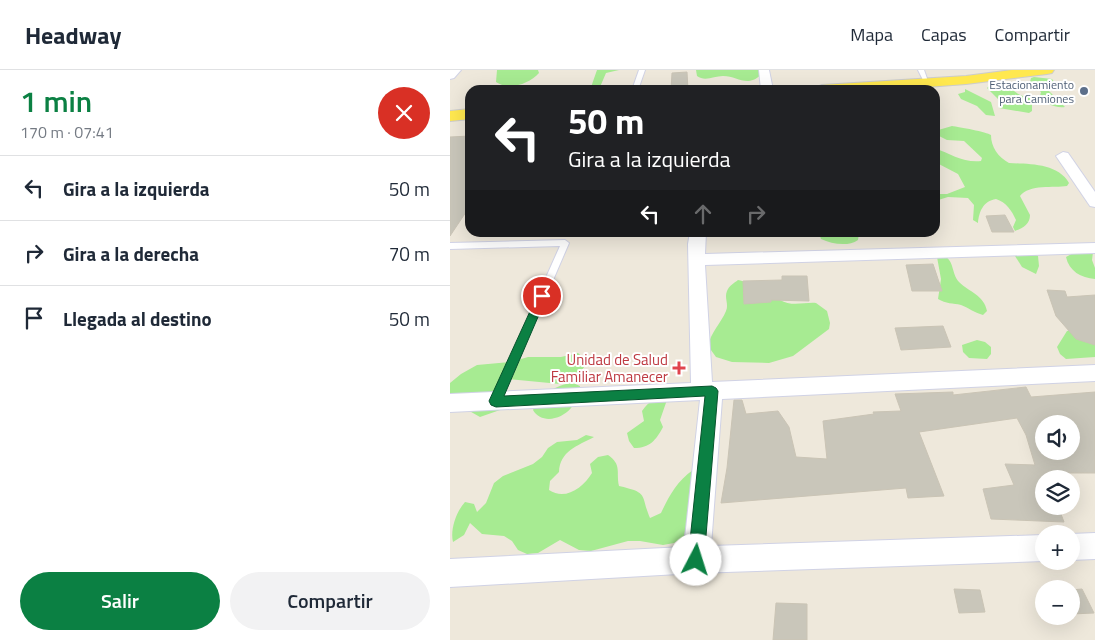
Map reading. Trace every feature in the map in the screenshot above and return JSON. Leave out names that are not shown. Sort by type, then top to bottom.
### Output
[{"type":"main road","points":[[858,85],[924,76],[1001,76],[1047,70]]},
{"type":"main road","points":[[450,116],[465,114]]},
{"type":"street","points":[[450,76],[456,70]]},
{"type":"street","points":[[764,70],[766,85]]},
{"type":"street","points":[[1063,156],[1095,203]]},
{"type":"street","points":[[696,560],[707,391],[697,260],[698,237]]},
{"type":"street","points":[[697,260],[1095,248]]},
{"type":"street","points":[[450,403],[1095,373]]},
{"type":"street","points":[[1080,547],[1095,546]]},
{"type":"street","points":[[450,572],[696,560],[1035,548]]},
{"type":"lane","points":[[637,85],[642,70]]},
{"type":"lane","points":[[450,246],[565,243],[496,401]]},
{"type":"green space","points":[[497,70],[538,70],[539,73],[519,85],[501,85],[496,82]]},
{"type":"green space","points":[[597,70],[619,70],[606,73],[601,85],[592,85]]},
{"type":"green space","points":[[696,70],[759,70],[761,75],[751,81],[728,76],[703,79],[697,76]]},
{"type":"green space","points":[[1031,78],[1052,79],[1057,86],[1048,90],[1065,107],[1057,107],[1034,101],[1032,102],[1032,111],[1029,113],[999,108],[998,99],[987,88],[990,85],[995,86],[998,82],[1025,96],[1040,96],[1041,92],[1030,82]]},
{"type":"green space","points":[[965,89],[991,102],[995,116],[986,115],[977,106],[961,99],[958,94],[965,92]]},
{"type":"green space","points":[[952,126],[991,135],[992,144],[996,151],[1009,163],[1033,164],[1050,168],[1064,176],[1069,183],[1067,186],[1042,187],[1024,192],[1020,196],[1030,218],[1026,225],[1018,230],[1015,231],[1013,227],[1016,220],[1011,210],[1003,202],[996,199],[988,202],[982,208],[978,223],[973,220],[974,205],[968,198],[948,197],[940,199],[940,194],[947,194],[965,187],[958,174],[940,165],[940,150],[969,161],[981,161],[982,158],[964,141],[947,140],[940,136],[940,130]]},
{"type":"green space","points":[[820,237],[858,237],[858,240],[850,244],[835,243],[821,239]]},
{"type":"green space","points":[[1079,250],[1093,252],[1092,260],[1095,268],[1095,279],[1076,273],[1070,266],[1066,257]]},
{"type":"green space","points":[[1018,252],[1032,253],[1038,256],[1039,266],[1036,274],[1022,267],[1015,256]]},
{"type":"green space","points":[[943,255],[949,260],[959,282],[983,301],[987,311],[983,315],[961,305],[947,303],[938,299],[941,279],[937,257]]},
{"type":"green space","points":[[738,280],[776,295],[779,300],[784,302],[793,304],[816,303],[827,311],[830,323],[829,329],[793,356],[769,363],[732,362],[716,357],[708,346],[709,341],[726,311],[727,291]]},
{"type":"green space","points":[[1074,329],[1095,336],[1095,357],[1066,359],[1060,354],[1057,347],[1067,331]]},
{"type":"green space","points":[[977,340],[985,342],[991,347],[991,354],[987,359],[969,358],[963,352],[962,345]]},
{"type":"green space","points":[[578,353],[588,362],[578,375],[560,384],[508,379],[502,395],[500,410],[480,417],[450,400],[450,383],[477,365],[511,362],[528,357],[561,357]]},
{"type":"green space","points":[[573,383],[580,386],[580,389],[574,403],[567,412],[557,418],[546,419],[533,410],[550,391]]},
{"type":"green space","points":[[668,397],[660,420],[663,427],[658,436],[644,447],[634,448],[629,441],[627,433],[644,421],[642,411],[650,402]]},
{"type":"green space","points":[[586,435],[594,437],[576,446],[566,454],[562,459],[559,472],[550,481],[549,490],[561,494],[579,488],[592,473],[590,464],[598,457],[608,455],[617,465],[619,486],[640,493],[650,518],[661,513],[674,489],[693,470],[691,503],[684,536],[674,543],[663,545],[628,541],[591,551],[579,550],[560,540],[538,553],[527,554],[518,550],[512,541],[504,536],[482,534],[470,523],[464,535],[453,542],[454,521],[465,502],[474,504],[477,512],[486,503],[494,483],[503,476],[533,464],[542,457],[548,448],[557,442],[577,440]]},
{"type":"building","points":[[687,72],[688,85],[671,85],[672,73]]},
{"type":"building","points":[[465,136],[465,214],[450,236],[450,137]]},
{"type":"building","points":[[1005,215],[1014,232],[992,232],[986,216]]},
{"type":"building","points":[[933,264],[942,291],[912,291],[906,265]]},
{"type":"building","points":[[782,276],[807,276],[809,301],[771,300],[771,302],[744,304],[743,281],[782,280]]},
{"type":"building","points":[[1047,290],[1065,291],[1067,297],[1095,295],[1095,345],[1076,339],[1056,316]]},
{"type":"building","points":[[943,326],[951,347],[901,350],[895,328]]},
{"type":"building","points":[[1026,387],[1031,397],[1095,392],[1095,473],[1080,473],[1080,470],[1035,470],[1035,515],[1061,515],[1064,522],[991,519],[983,489],[1014,485],[1005,464],[1035,465],[1026,435],[1017,418],[919,432],[944,496],[908,498],[906,488],[721,503],[727,468],[734,400],[742,400],[746,414],[778,411],[789,427],[796,457],[827,459],[823,421],[874,414],[873,412],[901,411],[895,394],[953,392],[953,395]]},
{"type":"building","points":[[954,589],[980,590],[985,612],[959,613]]},
{"type":"building","points":[[1080,589],[1082,589],[1094,613],[1080,614]]},
{"type":"building","points":[[776,603],[807,604],[807,640],[773,640]]},
{"type":"place","name":"Estacionamiento para Camiones","points":[[1084,91]]},
{"type":"place","name":"Unidad de Salud Familiar Amanecer","points":[[679,368]]},
{"type":"route","points":[[542,296],[496,401],[712,391],[696,560]]}]
